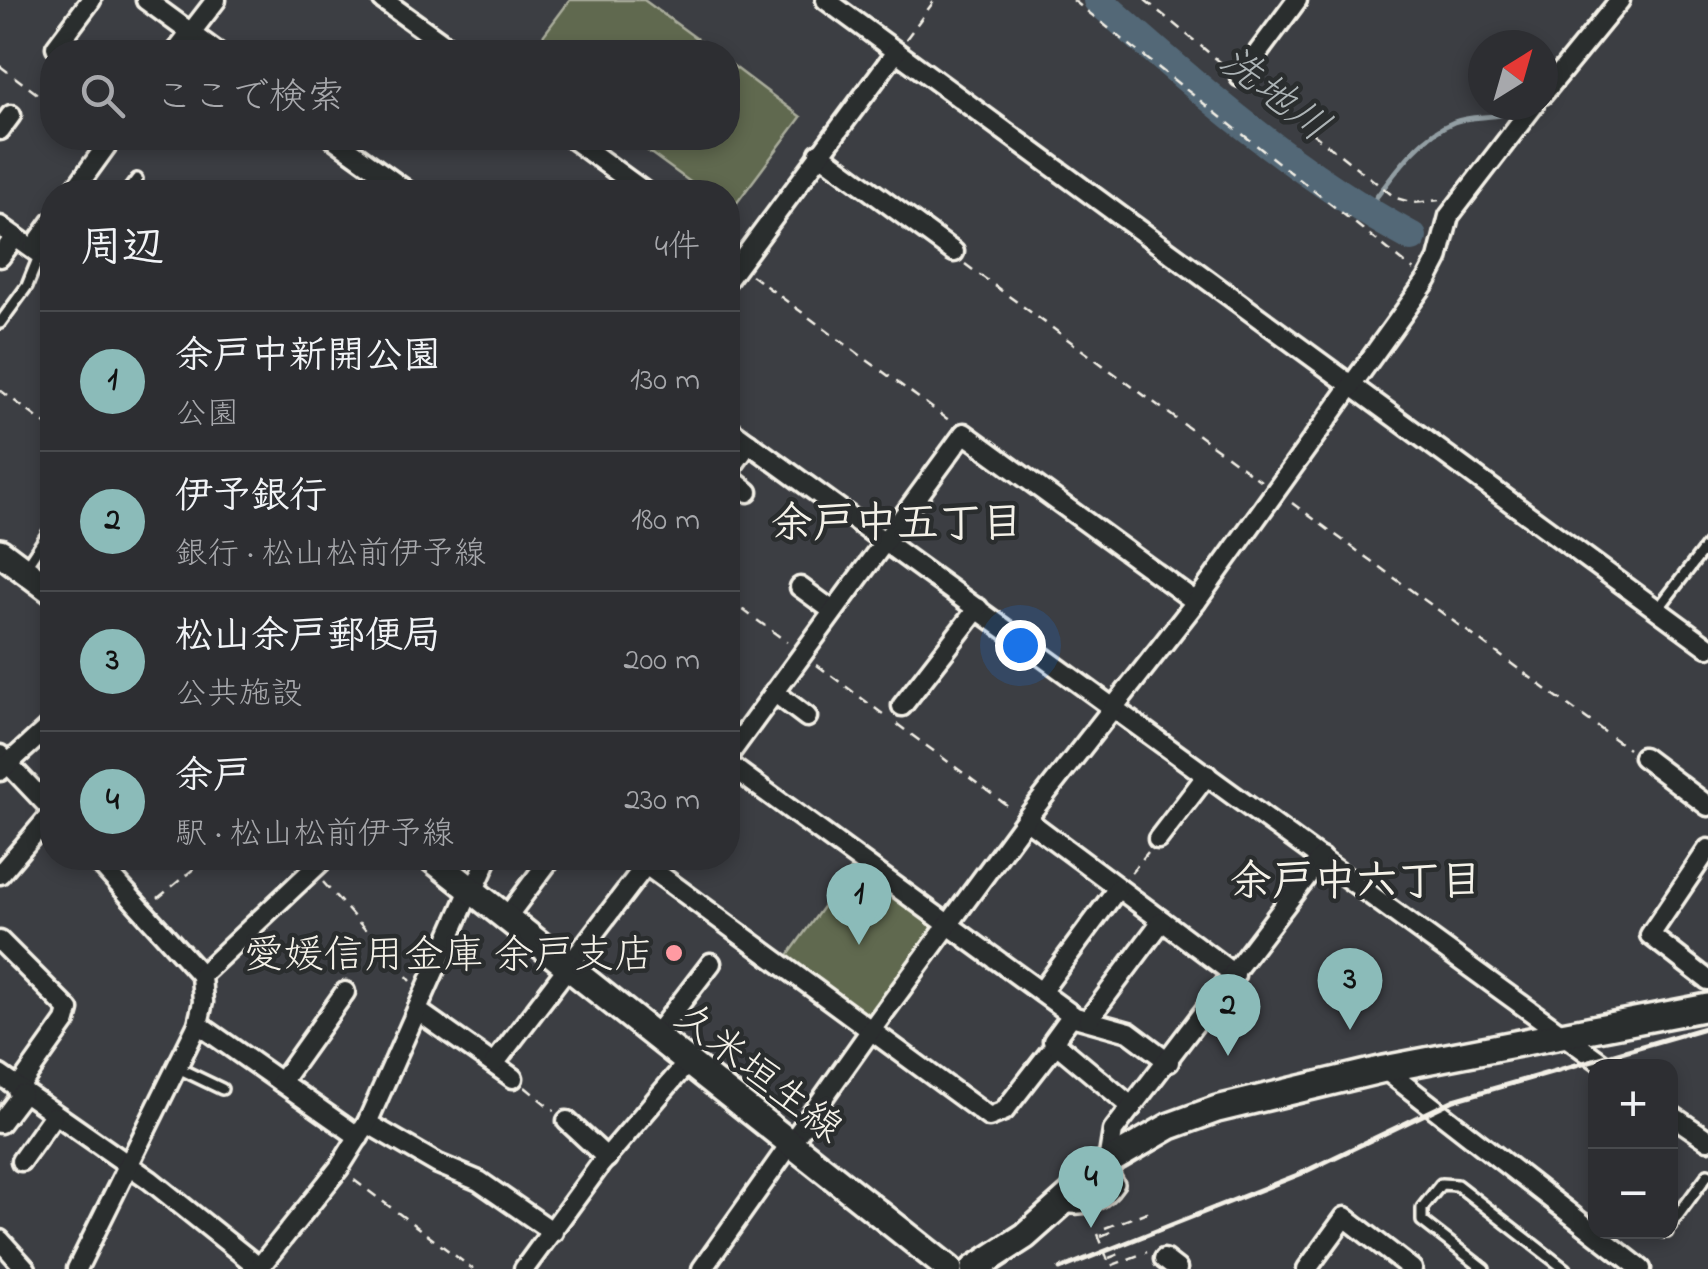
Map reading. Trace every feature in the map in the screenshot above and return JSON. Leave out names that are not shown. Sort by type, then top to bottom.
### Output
[{"type":"main road","points":[[7,561],[40,582]]},
{"type":"main road","name":"久米垣生線","points":[[445,870],[949,1269]]},
{"type":"main road","points":[[974,1269],[1024,1236],[1108,1162],[1143,1138],[1201,1115],[1384,1069],[1708,1008]]},
{"type":"street","points":[[61,40],[92,0]]},
{"type":"street","points":[[146,0],[201,40]]},
{"type":"street","points":[[185,40],[216,0]]},
{"type":"street","points":[[383,0],[438,40]]},
{"type":"street","points":[[826,0],[1708,647]]},
{"type":"street","points":[[1240,77],[1298,0]]},
{"type":"street","points":[[1558,76],[1620,0]]},
{"type":"street","points":[[740,256],[896,52]]},
{"type":"street","points":[[702,1269],[870,1030],[1276,492],[1427,280],[1438,259],[1443,227],[1523,120]]},
{"type":"street","points":[[82,180],[103,150]]},
{"type":"street","points":[[350,150],[392,180]]},
{"type":"street","points":[[587,150],[629,180]]},
{"type":"street","points":[[819,153],[954,252]]},
{"type":"street","points":[[0,257],[8,231],[40,255]]},
{"type":"street","points":[[740,739],[964,433],[1196,602]]},
{"type":"street","points":[[740,437],[1596,1059]]},
{"type":"street","points":[[740,456],[749,443]]},
{"type":"street","points":[[740,485],[748,492]]},
{"type":"street","points":[[800,588],[834,611]]},
{"type":"street","points":[[902,706],[978,608]]},
{"type":"street","points":[[774,692],[807,717]]},
{"type":"street","points":[[40,733],[2,762],[40,800]]},
{"type":"street","points":[[1643,756],[1708,806]]},
{"type":"street","points":[[740,773],[1041,992],[1080,1018],[1129,1032],[1169,1062]]},
{"type":"street","points":[[1158,839],[1207,775]]},
{"type":"street","points":[[1026,819],[1235,975]]},
{"type":"street","points":[[0,874],[40,826]]},
{"type":"street","points":[[1708,850],[1650,935],[1708,980]]},
{"type":"street","points":[[1108,1162],[1113,1131],[1321,858]]},
{"type":"street","points":[[77,1269],[198,1024],[203,1002],[201,976],[106,870]]},
{"type":"street","points":[[201,976],[312,870]]},
{"type":"street","points":[[0,1075],[52,1116],[128,1164],[259,1269],[339,1168],[363,1130],[482,870]]},
{"type":"street","points":[[506,918],[542,870]]},
{"type":"street","points":[[494,1064],[641,870]]},
{"type":"street","points":[[660,870],[989,1117],[1004,1110],[1162,921]]},
{"type":"street","points":[[1041,992],[1118,888]]},
{"type":"street","points":[[0,942],[68,1010],[66,1022],[0,1123]]},
{"type":"street","points":[[655,1036],[711,962]]},
{"type":"street","points":[[281,1082],[345,992]]},
{"type":"street","points":[[421,1004],[514,1078]]},
{"type":"street","points":[[198,1024],[281,1082],[363,1130],[480,1181],[552,1232]]},
{"type":"street","points":[[1056,1044],[1132,1107]]},
{"type":"street","points":[[534,1266],[552,1232],[606,1158],[688,1062]]},
{"type":"street","points":[[1384,1069],[1641,1269]]},
{"type":"street","points":[[21,1161],[52,1116]]},
{"type":"street","points":[[1678,1119],[1708,1140]]},
{"type":"street","points":[[567,1122],[606,1158]]},
{"type":"street","points":[[1307,1269],[1345,1217],[1412,1269]]},
{"type":"street","points":[[0,1240],[26,1269]]},
{"type":"lane","points":[[0,323],[40,260]]},
{"type":"lane","points":[[7,561],[40,536]]},
{"type":"lane","points":[[1657,610],[1708,544]]},
{"type":"lane","points":[[176,1066],[222,1089]]},
{"type":"lane","points":[[1678,1215],[1708,1174]]},
{"type":"lane","points":[[1484,1269],[1422,1221],[1422,1208],[1440,1184],[1457,1185],[1564,1269]]},
{"type":"path","points":[[896,52],[935,0]]},
{"type":"path","points":[[1073,0],[1427,280]]},
{"type":"path","points":[[1146,0],[1396,198],[1414,203],[1463,198]]},
{"type":"path","points":[[0,66],[40,95]]},
{"type":"path","points":[[954,252],[1276,492],[1643,756]]},
{"type":"path","points":[[740,270],[964,433]]},
{"type":"path","points":[[0,390],[40,420]]},
{"type":"path","points":[[740,607],[1026,819]]},
{"type":"path","points":[[1118,888],[1158,839]]},
{"type":"path","points":[[143,911],[193,870]]},
{"type":"path","points":[[322,870],[421,1004]]},
{"type":"path","points":[[514,1078],[567,1122]]},
{"type":"path","points":[[339,1168],[473,1269]]},
{"type":"path","points":[[1105,1228],[1154,1209]]},
{"type":"path","points":[[1114,1232],[1098,1236],[1110,1266],[1154,1249],[1164,1258]]},
{"type":"path","points":[[1107,1258],[1119,1254]]},
{"type":"green space","points":[[570,0],[644,0],[699,40],[540,40]]},
{"type":"green space","points":[[740,71],[801,117],[740,199],[740,180],[688,180],[646,150],[740,150]]},
{"type":"green space","points":[[853,865],[928,920],[933,929],[873,1017],[865,1020],[784,961]]},
{"type":"waterway","name":"洗地川","points":[[1098,0],[1288,158],[1412,237]]},
{"type":"waterway","points":[[1365,212],[1428,138],[1468,118]]},
{"type":"railway","points":[[1060,1269],[1300,1174],[1454,1100],[1708,1027]]},
{"type":"place","name":"余戸中新開公園","points":[[859,945]]},
{"type":"place","name":"愛媛信用金庫 余戸支店","points":[[674,953]]},
{"type":"place","name":"松山余戸郵便局","points":[[1350,1030]]},
{"type":"place","name":"伊予銀行","points":[[1228,1056]]},
{"type":"place","name":"余戸","points":[[1091,1228]]},
{"type":"district","name":"余戸中五丁目","points":[[897,521]]},
{"type":"district","name":"余戸中六丁目","points":[[1356,879]]}]
